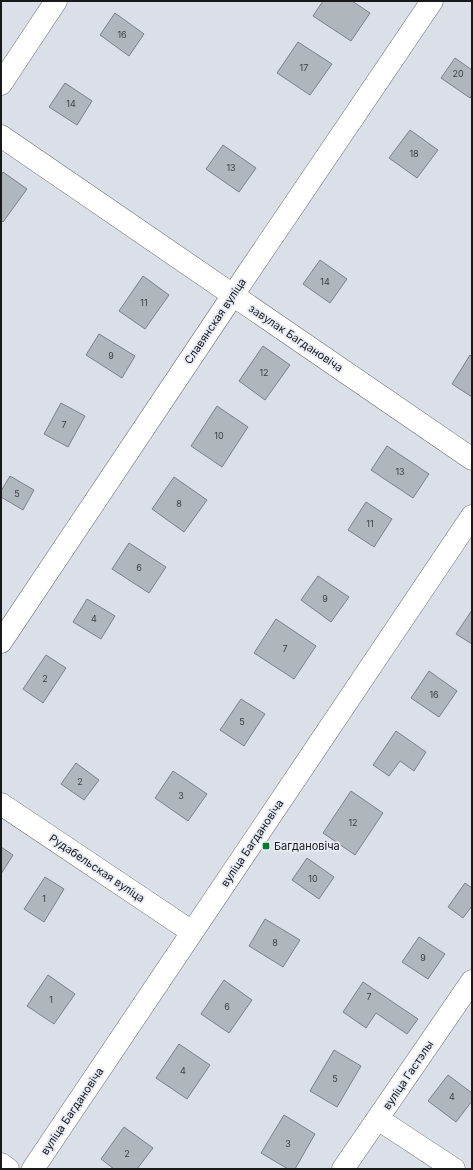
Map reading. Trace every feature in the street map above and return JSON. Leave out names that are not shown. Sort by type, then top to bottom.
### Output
[{"type":"street","points":[[1,84],[56,1]]},
{"type":"street","name":"Славянская вуліца","points":[[1,642],[432,1]]},
{"type":"street","name":"завулак Багдановіча","points":[[1,136],[472,458]]},
{"type":"street","name":"вуліца Багдановіча","points":[[33,1169],[472,516]]},
{"type":"street","name":"Рудабельская вуліца","points":[[1,804],[192,932]]},
{"type":"street","name":"вуліца Гастэлы","points":[[344,1169],[472,981]]},
{"type":"street","points":[[378,1119],[454,1169]]},
{"type":"street","points":[[1,1164],[8,1169]]},
{"type":"building","points":[[323,1],[352,1],[370,13],[351,41],[313,16]]},
{"type":"building","points":[[115,13],[144,34],[129,56],[100,35]]},
{"type":"building","points":[[298,42],[332,64],[310,95],[277,73]]},
{"type":"building","points":[[455,58],[472,70],[472,95],[470,98],[441,78]]},
{"type":"building","points":[[65,83],[92,101],[77,125],[49,107]]},
{"type":"building","points":[[410,130],[438,150],[417,178],[389,158]]},
{"type":"building","points":[[223,145],[256,168],[239,192],[206,169]]},
{"type":"building","points":[[3,172],[27,189],[3,222],[1,220],[1,175]]},
{"type":"building","points":[[320,260],[347,279],[330,303],[303,284]]},
{"type":"building","points":[[143,276],[169,295],[145,329],[119,311]]},
{"type":"building","points":[[99,334],[135,356],[122,378],[86,355]]},
{"type":"building","points":[[263,346],[290,365],[265,400],[239,381]]},
{"type":"building","points":[[470,355],[472,357],[472,397],[452,384]]},
{"type":"building","points":[[61,403],[85,416],[68,447],[44,434]]},
{"type":"building","points":[[217,406],[248,427],[222,467],[191,446]]},
{"type":"building","points":[[387,446],[429,474],[413,498],[371,470]]},
{"type":"building","points":[[10,476],[34,490],[23,510],[1,497],[1,491]]},
{"type":"building","points":[[174,477],[207,500],[184,532],[152,509]]},
{"type":"building","points":[[366,502],[392,519],[374,547],[348,530]]},
{"type":"building","points":[[129,543],[166,567],[149,593],[112,569]]},
{"type":"building","points":[[318,576],[349,597],[331,622],[301,600]]},
{"type":"building","points":[[87,599],[115,616],[101,639],[73,622]]},
{"type":"building","points":[[472,610],[472,644],[456,634]]},
{"type":"building","points":[[276,619],[316,646],[294,679],[254,653]]},
{"type":"building","points":[[46,655],[66,668],[43,703],[23,689]]},
{"type":"building","points":[[429,671],[457,691],[439,717],[411,698]]},
{"type":"building","points":[[241,699],[265,714],[244,746],[220,730]]},
{"type":"building","points":[[396,731],[426,752],[414,771],[400,761],[389,776],[373,765]]},
{"type":"building","points":[[76,763],[99,780],[84,800],[61,784]]},
{"type":"building","points":[[173,771],[207,794],[188,821],[155,798]]},
{"type":"building","points":[[351,791],[383,813],[355,855],[323,833]]},
{"type":"building","points":[[1,847],[13,855],[1,874]]},
{"type":"building","points":[[307,858],[334,877],[319,899],[292,880]]},
{"type":"building","points":[[45,877],[64,889],[44,922],[24,909]]},
{"type":"building","points":[[465,883],[472,888],[472,906],[463,918],[448,907]]},
{"type":"building","points":[[265,919],[300,940],[283,967],[249,946]]},
{"type":"building","points":[[419,937],[445,954],[428,979],[402,962]]},
{"type":"building","points":[[48,975],[75,994],[54,1024],[27,1006]]},
{"type":"building","points":[[224,980],[252,1000],[229,1033],[201,1014]]},
{"type":"building","points":[[363,982],[418,1019],[407,1034],[376,1013],[366,1028],[343,1012]]},
{"type":"building","points":[[179,1044],[210,1065],[187,1099],[156,1078]]},
{"type":"building","points":[[334,1050],[361,1066],[337,1107],[310,1091]]},
{"type":"building","points":[[448,1075],[472,1093],[472,1101],[456,1122],[428,1101]]},
{"type":"building","points":[[284,1115],[315,1134],[295,1169],[288,1169],[261,1153]]},
{"type":"building","points":[[124,1127],[153,1148],[137,1169],[114,1169],[101,1159]]},
{"type":"place","name":"Багдановіча","points":[[266,846]]}]
